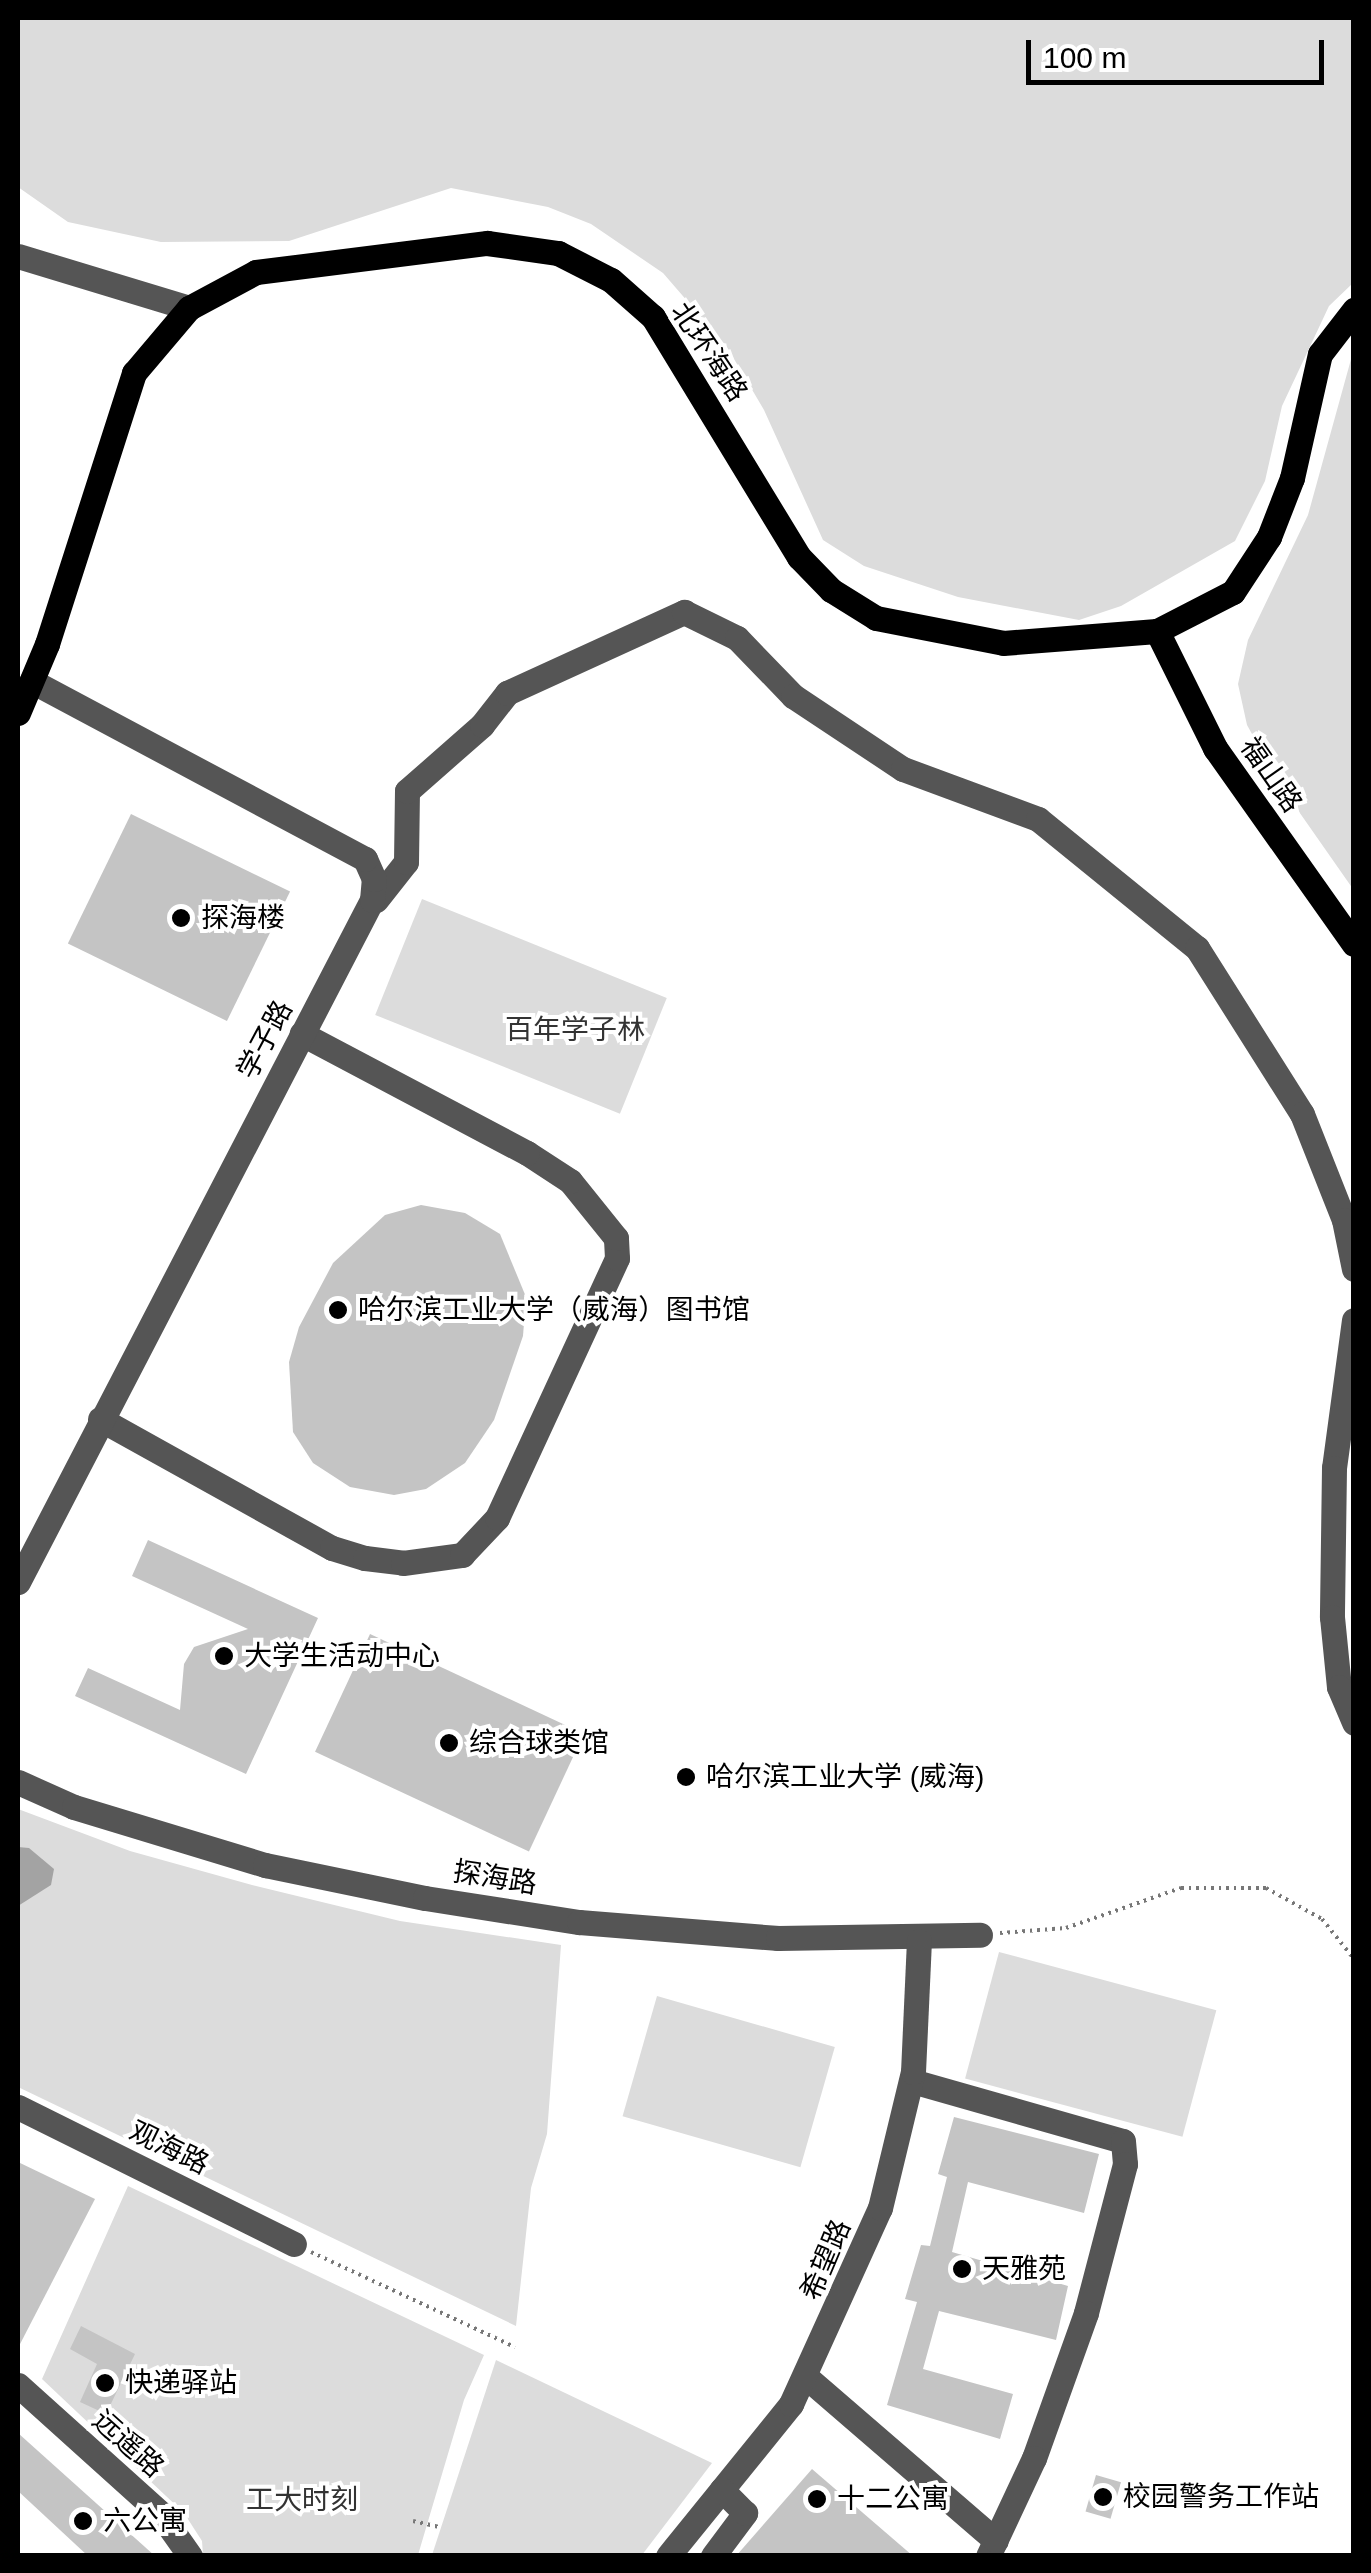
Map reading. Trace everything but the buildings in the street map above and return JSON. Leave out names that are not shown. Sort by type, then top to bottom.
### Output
[{"type":"main road","name":"北环海路","points":[[18,713],[134,373],[188,308],[256,272],[351,256],[488,243],[558,253],[612,280],[652,317],[799,557],[846,599],[876,618],[1003,643],[1157,631],[1233,592],[1269,538],[1292,478],[1320,354],[1354,310]]},
{"type":"main road","name":"福山路","points":[[1157,631],[1215,748],[1354,944]]},
{"type":"street","points":[[18,256],[188,308]]},
{"type":"street","points":[[376,900],[406,862],[407,791],[482,726],[507,693],[684,612],[736,638],[793,696],[903,769],[1038,818],[1197,948],[1302,1114],[1344,1220],[1354,1269]]},
{"type":"street","name":"学子路","points":[[18,1582],[372,900],[374,879],[364,859],[31,681]]},
{"type":"street","points":[[100,1420],[332,1548],[365,1558],[403,1563],[462,1555],[497,1518],[617,1258],[616,1238],[570,1181],[527,1153],[302,1034]]},
{"type":"street","points":[[1354,1320],[1334,1468],[1332,1551],[1339,1687],[1354,1723]]},
{"type":"street","name":"探海路","points":[[18,1782],[74,1807],[266,1865],[424,1898],[619,1925],[919,1941],[980,1935]]},
{"type":"street","name":"希望路","points":[[668,2556],[805,2376],[880,2208],[912,2080],[919,1941]]},
{"type":"street","points":[[805,2376],[992,2548],[1086,2313],[1125,2164],[1123,2141],[912,2080]]},
{"type":"street","name":"观海路","points":[[18,2107],[294,2244]]},
{"type":"street","name":"远遥路","points":[[18,2385],[159,2512],[190,2556]]},
{"type":"street","points":[[713,2556],[745,2513],[722,2490]]},
{"type":"path","points":[[980,1935],[1066,1928],[1181,1888],[1266,1888],[1322,1919],[1354,1959]]},
{"type":"path","points":[[294,2244],[515,2347]]},
{"type":"path","points":[[412,2521],[439,2527]]},
{"type":"green space","points":[[18,18],[1353,18],[1353,283],[1329,306],[1282,406],[1265,481],[1235,541],[1121,606],[1079,620],[958,597],[864,566],[823,540],[764,410],[727,347],[663,273],[591,224],[548,207],[451,188],[289,241],[161,242],[68,222],[18,187]]},
{"type":"green space","points":[[1353,352],[1353,889],[1281,786],[1247,725],[1238,684],[1248,640],[1308,515]]},
{"type":"green space","name":"百年学子林","points":[[422,899],[667,998],[620,1114],[375,1015]]},
{"type":"green space","points":[[18,1809],[130,1851],[252,1885],[400,1921],[561,1945],[547,2134],[531,2188],[516,2326],[18,2087]]},
{"type":"green space","points":[[999,1952],[1216,2010],[1182,2137],[965,2079]]},
{"type":"green space","points":[[657,1996],[835,2047],[800,2167],[623,2116]]},
{"type":"green space","name":"工大时刻","points":[[128,2186],[484,2355],[464,2400],[418,2555],[203,2555],[202,2541],[184,2513],[42,2379]]},
{"type":"green space","points":[[496,2360],[712,2463],[642,2555],[432,2555]]},
{"type":"shaded area","points":[[18,1847],[29,1848],[54,1869],[51,1885],[18,1906]]},
{"type":"place","name":"探海楼","points":[[181,918]]},
{"type":"place","name":"哈尔滨工业大学（威海）图书馆","points":[[338,1310]]},
{"type":"place","name":"大学生活动中心","points":[[224,1656]]},
{"type":"place","name":"综合球类馆","points":[[449,1743]]},
{"type":"place","name":"哈尔滨工业大学 (威海)","points":[[686,1777]]},
{"type":"place","name":"天雅苑","points":[[962,2269]]},
{"type":"place","name":"快递驿站","points":[[105,2383]]},
{"type":"place","name":"校园警务工作站","points":[[1103,2497]]},
{"type":"place","name":"十二公寓","points":[[817,2499]]},
{"type":"place","name":"六公寓","points":[[83,2521]]}]
